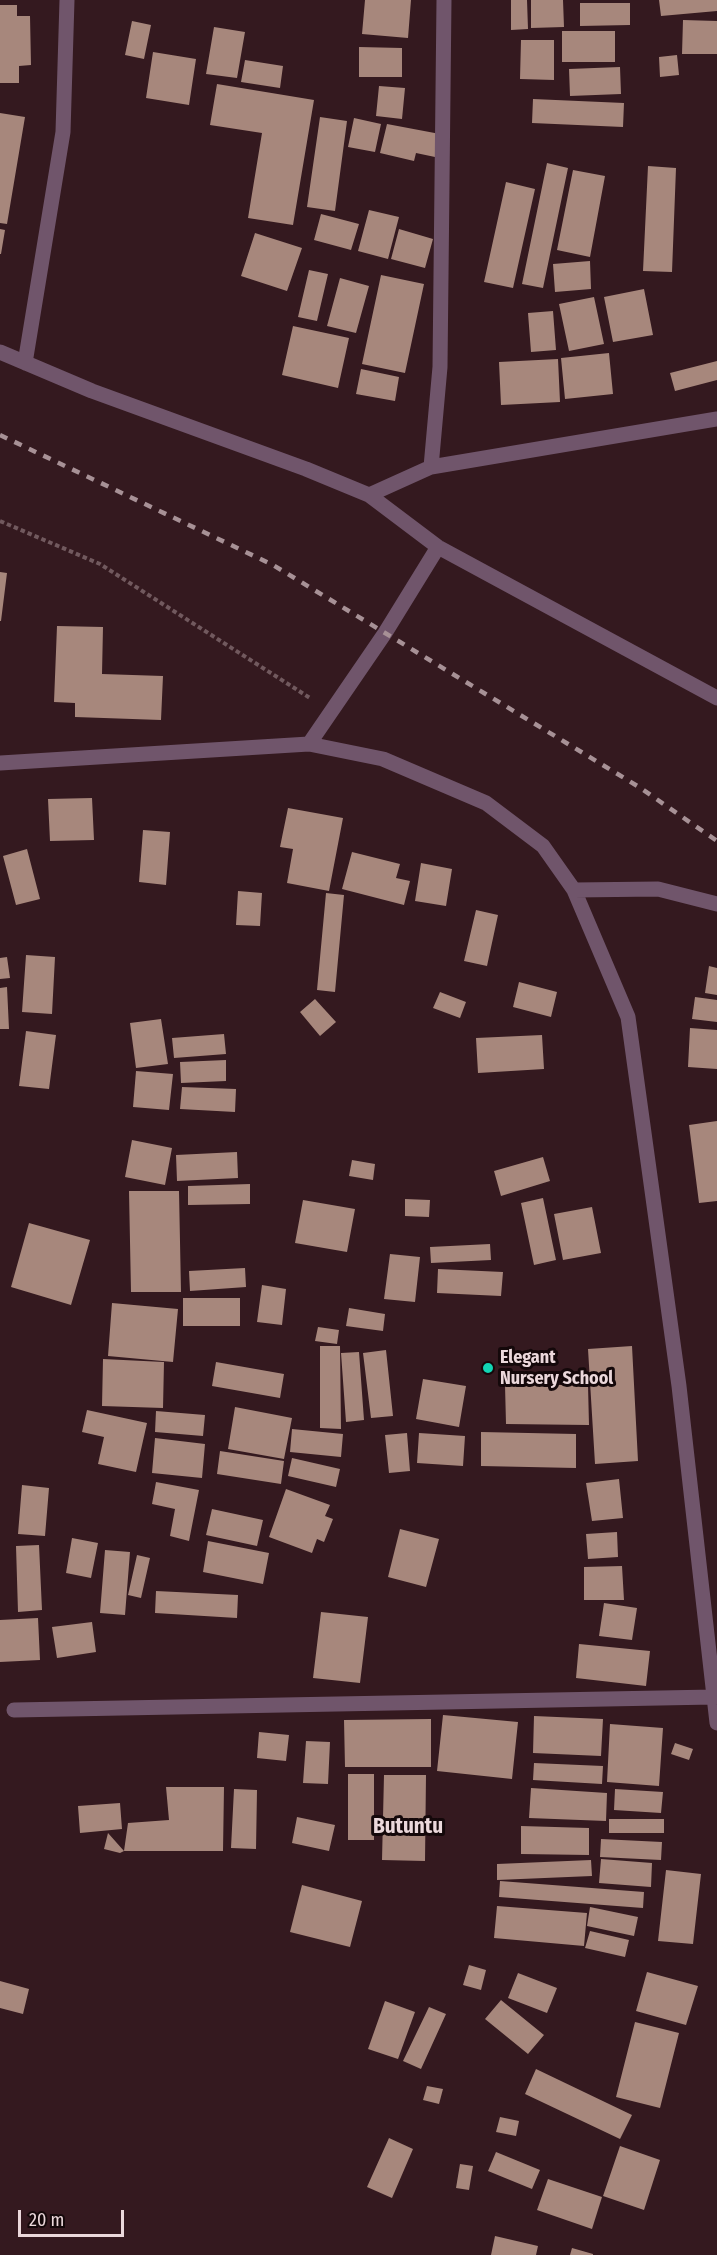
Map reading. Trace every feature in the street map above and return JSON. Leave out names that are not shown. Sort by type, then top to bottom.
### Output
[{"type":"street","points":[[25,363],[63,132],[67,0]]},
{"type":"street","points":[[430,467],[440,367],[444,0]]},
{"type":"street","points":[[0,352],[92,391],[306,469],[369,495],[438,547],[717,698]]},
{"type":"street","points":[[369,495],[430,467],[717,418]]},
{"type":"street","points":[[309,744],[385,633],[438,547]]},
{"type":"street","points":[[0,764],[309,744],[382,759],[486,803],[543,846],[574,890],[628,1017],[679,1386],[717,1724]]},
{"type":"street","points":[[574,890],[658,889],[717,904]]},
{"type":"street","points":[[14,1710],[714,1697]]},
{"type":"path","points":[[0,521],[100,564],[330,712]]},
{"type":"building","points":[[365,0],[411,0],[408,38],[362,34]]},
{"type":"building","points":[[511,0],[527,0],[528,29],[511,30]]},
{"type":"building","points":[[531,0],[563,0],[564,27],[531,28]]},
{"type":"building","points":[[659,0],[717,0],[717,11],[661,16]]},
{"type":"building","points":[[580,3],[630,3],[630,25],[580,26]]},
{"type":"building","points":[[0,5],[17,5],[17,16],[30,16],[31,65],[19,66],[19,83],[0,83]]},
{"type":"building","points":[[683,20],[717,21],[717,54],[682,54]]},
{"type":"building","points":[[132,21],[151,25],[144,59],[125,55]]},
{"type":"building","points":[[214,27],[245,32],[237,78],[206,74]]},
{"type":"building","points":[[562,31],[615,31],[615,62],[562,62]]},
{"type":"building","points":[[521,40],[554,40],[554,80],[520,79]]},
{"type":"building","points":[[359,47],[402,48],[402,77],[359,77]]},
{"type":"building","points":[[153,52],[196,59],[189,105],[146,98]]},
{"type":"building","points":[[677,55],[679,75],[660,77],[659,57]]},
{"type":"building","points":[[245,60],[283,66],[280,88],[241,82]]},
{"type":"building","points":[[620,67],[621,94],[570,96],[569,69]]},
{"type":"building","points":[[217,84],[314,100],[293,225],[248,218],[262,133],[210,125]]},
{"type":"building","points":[[379,86],[405,88],[402,119],[376,116]]},
{"type":"building","points":[[533,99],[624,103],[623,127],[532,123]]},
{"type":"building","points":[[0,113],[25,117],[7,224],[0,223]]},
{"type":"building","points":[[320,117],[347,121],[335,211],[307,207]]},
{"type":"building","points":[[354,118],[381,124],[375,152],[348,147]]},
{"type":"building","points":[[387,124],[440,134],[435,157],[416,153],[414,161],[380,153]]},
{"type":"building","points":[[547,163],[568,168],[543,288],[522,284]]},
{"type":"building","points":[[648,166],[676,168],[672,272],[643,271]]},
{"type":"building","points":[[573,170],[605,176],[590,257],[557,250]]},
{"type":"building","points":[[506,182],[535,189],[513,288],[484,282]]},
{"type":"building","points":[[369,210],[399,217],[388,259],[358,251]]},
{"type":"building","points":[[321,214],[359,224],[351,250],[314,240]]},
{"type":"building","points":[[0,229],[5,230],[1,254],[0,254]]},
{"type":"building","points":[[399,229],[433,239],[425,268],[391,259]]},
{"type":"building","points":[[255,233],[302,248],[287,291],[241,276]]},
{"type":"building","points":[[590,261],[591,289],[555,292],[553,264]]},
{"type":"building","points":[[309,270],[328,274],[317,321],[298,317]]},
{"type":"building","points":[[381,275],[424,284],[405,373],[362,364]]},
{"type":"building","points":[[340,278],[369,286],[356,333],[327,326]]},
{"type":"building","points":[[644,289],[653,335],[613,342],[604,297]]},
{"type":"building","points":[[594,297],[604,344],[569,351],[559,304]]},
{"type":"building","points":[[553,311],[556,350],[531,352],[528,313]]},
{"type":"building","points":[[293,326],[349,338],[338,388],[282,375]]},
{"type":"building","points":[[609,353],[613,394],[565,399],[561,358]]},
{"type":"building","points":[[558,359],[560,402],[501,405],[499,362]]},
{"type":"building","points":[[717,361],[717,380],[675,391],[670,373]]},
{"type":"building","points":[[361,369],[399,377],[395,401],[356,394]]},
{"type":"building","points":[[0,572],[7,573],[1,621],[0,621]]},
{"type":"building","points":[[57,626],[103,627],[102,674],[163,676],[161,720],[75,717],[75,703],[54,702]]},
{"type":"building","points":[[92,798],[94,840],[50,841],[48,799]]},
{"type":"building","points":[[288,808],[343,818],[329,891],[287,883],[293,849],[280,847]]},
{"type":"building","points":[[143,830],[170,832],[166,885],[139,882]]},
{"type":"building","points":[[27,849],[40,899],[16,905],[3,856]]},
{"type":"building","points":[[352,852],[400,864],[396,878],[410,881],[404,905],[342,889]]},
{"type":"building","points":[[421,863],[452,869],[446,906],[415,901]]},
{"type":"building","points":[[238,891],[262,893],[260,926],[236,925]]},
{"type":"building","points":[[326,893],[344,895],[335,992],[317,990]]},
{"type":"building","points":[[476,910],[498,915],[487,966],[464,961]]},
{"type":"building","points":[[26,955],[55,957],[52,1014],[22,1012]]},
{"type":"building","points":[[7,957],[10,978],[0,979],[0,958]]},
{"type":"building","points":[[709,966],[717,968],[717,995],[705,993]]},
{"type":"building","points":[[519,982],[557,992],[551,1017],[513,1007]]},
{"type":"building","points":[[7,987],[9,1029],[0,1029],[0,988]]},
{"type":"building","points":[[440,992],[466,1002],[460,1018],[433,1008]]},
{"type":"building","points":[[695,997],[717,1000],[717,1022],[692,1019]]},
{"type":"building","points":[[315,999],[336,1022],[320,1036],[300,1012]]},
{"type":"building","points":[[161,1019],[168,1064],[136,1068],[130,1023]]},
{"type":"building","points":[[690,1028],[717,1030],[717,1069],[688,1067]]},
{"type":"building","points":[[26,1031],[56,1035],[49,1089],[19,1086]]},
{"type":"building","points":[[224,1034],[226,1054],[174,1058],[172,1038]]},
{"type":"building","points":[[542,1035],[544,1069],[478,1073],[476,1038]]},
{"type":"building","points":[[226,1060],[226,1081],[181,1083],[180,1062]]},
{"type":"building","points":[[136,1071],[173,1074],[169,1110],[133,1107]]},
{"type":"building","points":[[182,1087],[236,1089],[235,1112],[180,1109]]},
{"type":"building","points":[[717,1121],[717,1201],[699,1203],[689,1125]]},
{"type":"building","points":[[132,1140],[172,1148],[165,1185],[125,1177]]},
{"type":"building","points":[[237,1152],[238,1178],[177,1181],[176,1155]]},
{"type":"building","points":[[543,1157],[550,1181],[501,1196],[494,1171]]},
{"type":"building","points":[[352,1160],[375,1164],[373,1180],[349,1176]]},
{"type":"building","points":[[250,1184],[250,1204],[188,1205],[188,1186]]},
{"type":"building","points":[[129,1191],[179,1191],[181,1292],[131,1292]]},
{"type":"building","points":[[543,1198],[556,1260],[534,1265],[521,1203]]},
{"type":"building","points":[[405,1199],[430,1200],[429,1217],[405,1216]]},
{"type":"building","points":[[303,1200],[355,1209],[347,1252],[295,1243]]},
{"type":"building","points":[[592,1207],[601,1253],[563,1260],[554,1214]]},
{"type":"building","points":[[29,1223],[90,1240],[71,1305],[11,1287]]},
{"type":"building","points":[[490,1244],[491,1260],[431,1263],[430,1247]]},
{"type":"building","points":[[390,1254],[420,1257],[415,1302],[384,1299]]},
{"type":"building","points":[[245,1268],[246,1287],[190,1291],[189,1271]]},
{"type":"building","points":[[438,1269],[503,1272],[501,1296],[437,1293]]},
{"type":"building","points":[[262,1285],[286,1289],[282,1325],[257,1322]]},
{"type":"building","points":[[183,1298],[240,1298],[240,1326],[183,1326]]},
{"type":"building","points":[[112,1303],[178,1309],[173,1362],[108,1356]]},
{"type":"building","points":[[349,1308],[385,1314],[383,1331],[346,1326]]},
{"type":"building","points":[[318,1327],[339,1330],[337,1344],[315,1341]]},
{"type":"building","points":[[320,1346],[340,1346],[341,1429],[320,1428]]},
{"type":"building","points":[[632,1346],[638,1461],[595,1464],[588,1349]]},
{"type":"building","points":[[386,1350],[393,1416],[371,1418],[363,1353]]},
{"type":"building","points":[[359,1352],[364,1420],[346,1422],[341,1353]]},
{"type":"building","points":[[103,1359],[164,1362],[163,1408],[102,1406]]},
{"type":"building","points":[[216,1362],[284,1374],[280,1398],[212,1386]]},
{"type":"building","points":[[423,1379],[466,1386],[459,1427],[416,1419]]},
{"type":"building","points":[[505,1385],[588,1385],[589,1425],[506,1424]]},
{"type":"building","points":[[235,1407],[292,1418],[284,1459],[228,1449]]},
{"type":"building","points":[[87,1410],[147,1423],[136,1472],[98,1464],[104,1437],[82,1432]]},
{"type":"building","points":[[156,1411],[205,1415],[203,1436],[155,1432]]},
{"type":"building","points":[[292,1429],[343,1434],[341,1457],[290,1452]]},
{"type":"building","points":[[481,1432],[576,1434],[576,1468],[481,1466]]},
{"type":"building","points":[[407,1433],[410,1471],[389,1473],[385,1435]]},
{"type":"building","points":[[419,1433],[465,1436],[463,1466],[417,1463]]},
{"type":"building","points":[[155,1438],[205,1444],[202,1478],[152,1473]]},
{"type":"building","points":[[220,1451],[284,1461],[281,1484],[217,1474]]},
{"type":"building","points":[[292,1458],[340,1469],[336,1487],[288,1476]]},
{"type":"building","points":[[619,1479],[623,1518],[592,1521],[586,1483]]},
{"type":"building","points":[[156,1482],[199,1490],[189,1541],[170,1536],[175,1509],[152,1504]]},
{"type":"building","points":[[22,1485],[49,1488],[45,1536],[18,1534]]},
{"type":"building","points":[[286,1489],[330,1505],[325,1516],[333,1519],[324,1542],[317,1539],[312,1553],[269,1537]]},
{"type":"building","points":[[212,1509],[263,1520],[257,1546],[206,1535]]},
{"type":"building","points":[[400,1529],[439,1539],[426,1587],[388,1577]]},
{"type":"building","points":[[617,1532],[618,1557],[588,1559],[586,1534]]},
{"type":"building","points":[[72,1538],[98,1543],[91,1578],[66,1573]]},
{"type":"building","points":[[208,1541],[269,1553],[263,1584],[203,1572]]},
{"type":"building","points":[[39,1545],[42,1610],[18,1612],[16,1546]]},
{"type":"building","points":[[105,1550],[130,1552],[125,1615],[100,1613]]},
{"type":"building","points":[[137,1555],[150,1558],[141,1598],[128,1595]]},
{"type":"building","points":[[622,1566],[624,1600],[584,1600],[584,1567]]},
{"type":"building","points":[[156,1591],[238,1595],[237,1618],[155,1613]]},
{"type":"building","points":[[604,1603],[637,1608],[632,1640],[599,1636]]},
{"type":"building","points":[[321,1612],[368,1617],[360,1683],[313,1678]]},
{"type":"building","points":[[38,1618],[40,1660],[0,1662],[0,1620]]},
{"type":"building","points":[[92,1622],[96,1652],[57,1658],[52,1627]]},
{"type":"building","points":[[579,1644],[650,1651],[646,1686],[576,1678]]},
{"type":"building","points":[[443,1715],[518,1722],[512,1779],[437,1771]]},
{"type":"building","points":[[534,1716],[603,1719],[601,1756],[533,1753]]},
{"type":"building","points":[[431,1719],[431,1767],[345,1767],[344,1720]]},
{"type":"building","points":[[610,1724],[663,1728],[659,1786],[607,1782]]},
{"type":"building","points":[[259,1732],[289,1735],[286,1761],[257,1758]]},
{"type":"building","points":[[306,1741],[330,1742],[328,1784],[303,1783]]},
{"type":"building","points":[[675,1743],[693,1749],[689,1760],[671,1754]]},
{"type":"building","points":[[534,1763],[603,1766],[602,1784],[533,1780]]},
{"type":"building","points":[[348,1774],[374,1774],[374,1840],[348,1840]]},
{"type":"building","points":[[384,1775],[426,1775],[425,1861],[382,1860]]},
{"type":"building","points":[[166,1787],[224,1787],[223,1851],[124,1851],[128,1823],[169,1820]]},
{"type":"building","points":[[531,1788],[607,1793],[606,1821],[529,1818]]},
{"type":"building","points":[[234,1789],[257,1790],[256,1849],[231,1848]]},
{"type":"building","points":[[615,1789],[663,1792],[661,1813],[614,1810]]},
{"type":"building","points":[[120,1803],[122,1829],[80,1833],[78,1806]]},
{"type":"building","points":[[297,1817],[335,1825],[329,1851],[292,1843]]},
{"type":"building","points":[[609,1819],[664,1819],[664,1833],[609,1833]]},
{"type":"building","points":[[521,1826],[589,1828],[589,1855],[521,1854]]},
{"type":"building","points":[[108,1833],[124,1851],[120,1853],[104,1849]]},
{"type":"building","points":[[601,1839],[662,1842],[661,1860],[600,1857]]},
{"type":"building","points":[[601,1859],[652,1863],[651,1887],[599,1883]]},
{"type":"building","points":[[591,1860],[592,1876],[497,1880],[497,1864]]},
{"type":"building","points":[[666,1870],[701,1874],[693,1944],[658,1941]]},
{"type":"building","points":[[500,1881],[644,1892],[643,1908],[499,1897]]},
{"type":"building","points":[[302,1885],[362,1901],[350,1947],[290,1932]]},
{"type":"building","points":[[497,1906],[587,1913],[584,1946],[494,1938]]},
{"type":"building","points":[[590,1907],[638,1917],[634,1936],[587,1926]]},
{"type":"building","points":[[590,1931],[629,1940],[625,1957],[585,1948]]},
{"type":"building","points":[[469,1965],[486,1970],[481,1990],[463,1985]]},
{"type":"building","points":[[647,1972],[698,1986],[686,2025],[636,2011]]},
{"type":"building","points":[[518,1973],[557,1988],[547,2013],[508,1998]]},
{"type":"building","points":[[0,1981],[29,1989],[23,2014],[0,2008]]},
{"type":"building","points":[[501,2000],[544,2035],[528,2054],[485,2019]]},
{"type":"building","points":[[385,2001],[415,2012],[398,2059],[368,2049]]},
{"type":"building","points":[[429,2007],[446,2014],[421,2069],[403,2061]]},
{"type":"building","points":[[635,2022],[679,2033],[660,2108],[616,2097]]},
{"type":"building","points":[[536,2069],[632,2115],[620,2139],[525,2094]]},
{"type":"building","points":[[427,2086],[443,2089],[439,2104],[423,2100]]},
{"type":"building","points":[[500,2117],[519,2121],[516,2136],[496,2132]]},
{"type":"building","points":[[389,2138],[413,2149],[392,2198],[367,2187]]},
{"type":"building","points":[[620,2146],[660,2160],[644,2210],[603,2196]]},
{"type":"building","points":[[496,2152],[540,2170],[532,2189],[488,2171]]},
{"type":"building","points":[[460,2164],[473,2166],[469,2190],[456,2188]]},
{"type":"building","points":[[548,2179],[602,2197],[592,2229],[537,2210]]},
{"type":"building","points":[[495,2236],[538,2246],[536,2255],[491,2255]]},
{"type":"building","points":[[572,2248],[593,2254],[593,2255],[570,2255]]},
{"type":"railway","points":[[0,435],[273,565],[639,787],[717,841]]},
{"type":"place","name":"Elegant Nursery School","points":[[488,1368]]},
{"type":"district","name":"Butuntu","points":[[408,1827]]}]
